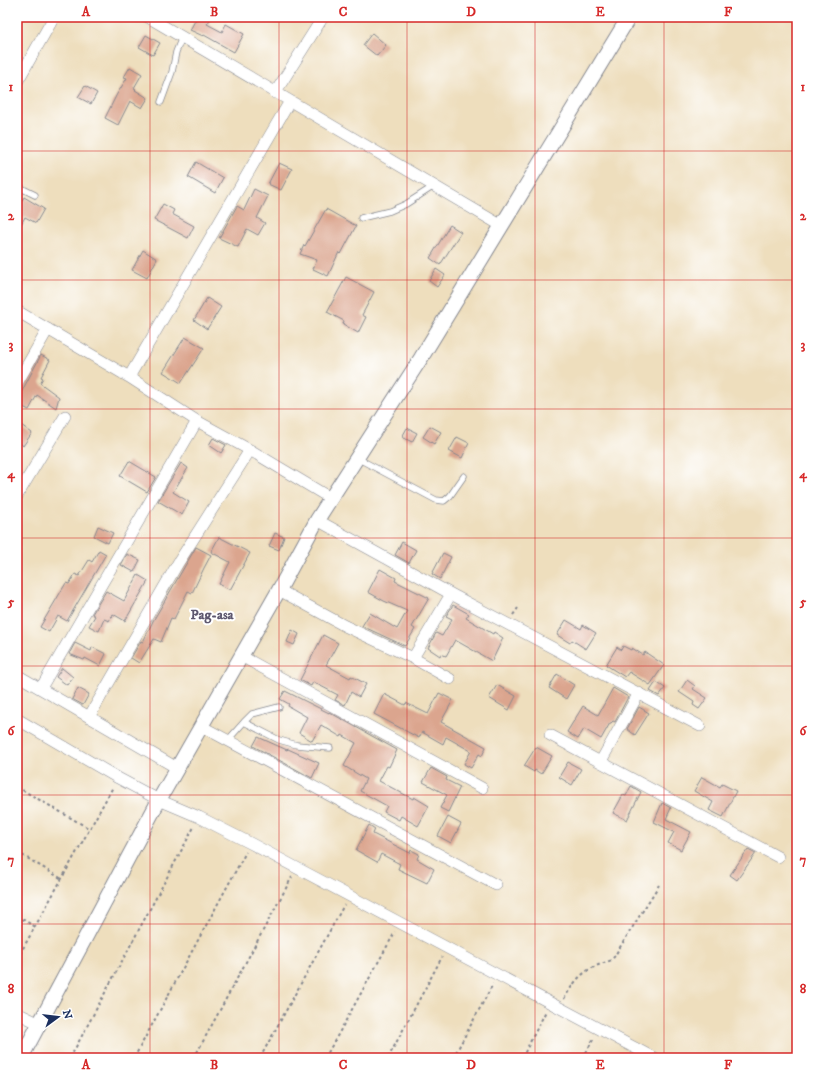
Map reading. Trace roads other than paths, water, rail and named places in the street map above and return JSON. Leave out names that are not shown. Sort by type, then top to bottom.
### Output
[{"type":"street","points":[[17,82],[54,17]]},
{"type":"street","points":[[148,17],[502,226]]},
{"type":"street","points":[[275,93],[323,17]]},
{"type":"street","points":[[21,1058],[159,800],[279,590],[317,520],[421,358],[629,17]]},
{"type":"street","points":[[129,377],[290,101]]},
{"type":"street","points":[[17,311],[129,377],[197,421],[250,450],[330,498]]},
{"type":"street","points":[[17,383],[48,329]]},
{"type":"street","points":[[17,496],[65,416]]},
{"type":"street","points":[[41,688],[197,421]]},
{"type":"street","points":[[90,717],[178,563],[250,450]]},
{"type":"street","points":[[317,520],[451,594],[700,726]]},
{"type":"street","points":[[279,590],[345,626],[413,658],[450,679]]},
{"type":"street","points":[[413,658],[451,594]]},
{"type":"street","points":[[241,656],[482,788]]},
{"type":"street","points":[[17,675],[177,768]]},
{"type":"street","points":[[601,761],[639,693]]},
{"type":"street","points":[[17,719],[118,778],[159,800],[199,817],[350,895],[654,1058]]},
{"type":"street","points":[[201,726],[496,885]]},
{"type":"street","points":[[550,735],[778,857]]},
{"type":"street","points":[[17,1013],[40,1024]]},
{"type":"lane","points":[[161,102],[172,72],[176,52],[182,37]]},
{"type":"lane","points":[[17,186],[35,195]]},
{"type":"lane","points":[[361,218],[390,211],[406,204],[434,186]]},
{"type":"lane","points":[[356,458],[436,500],[444,501],[450,496],[464,476]]},
{"type":"lane","points":[[228,740],[252,714],[279,707]]},
{"type":"lane","points":[[244,722],[279,740],[297,745],[330,748]]},
{"type":"district","name":"Pag-asa","points":[[212,615]]}]
